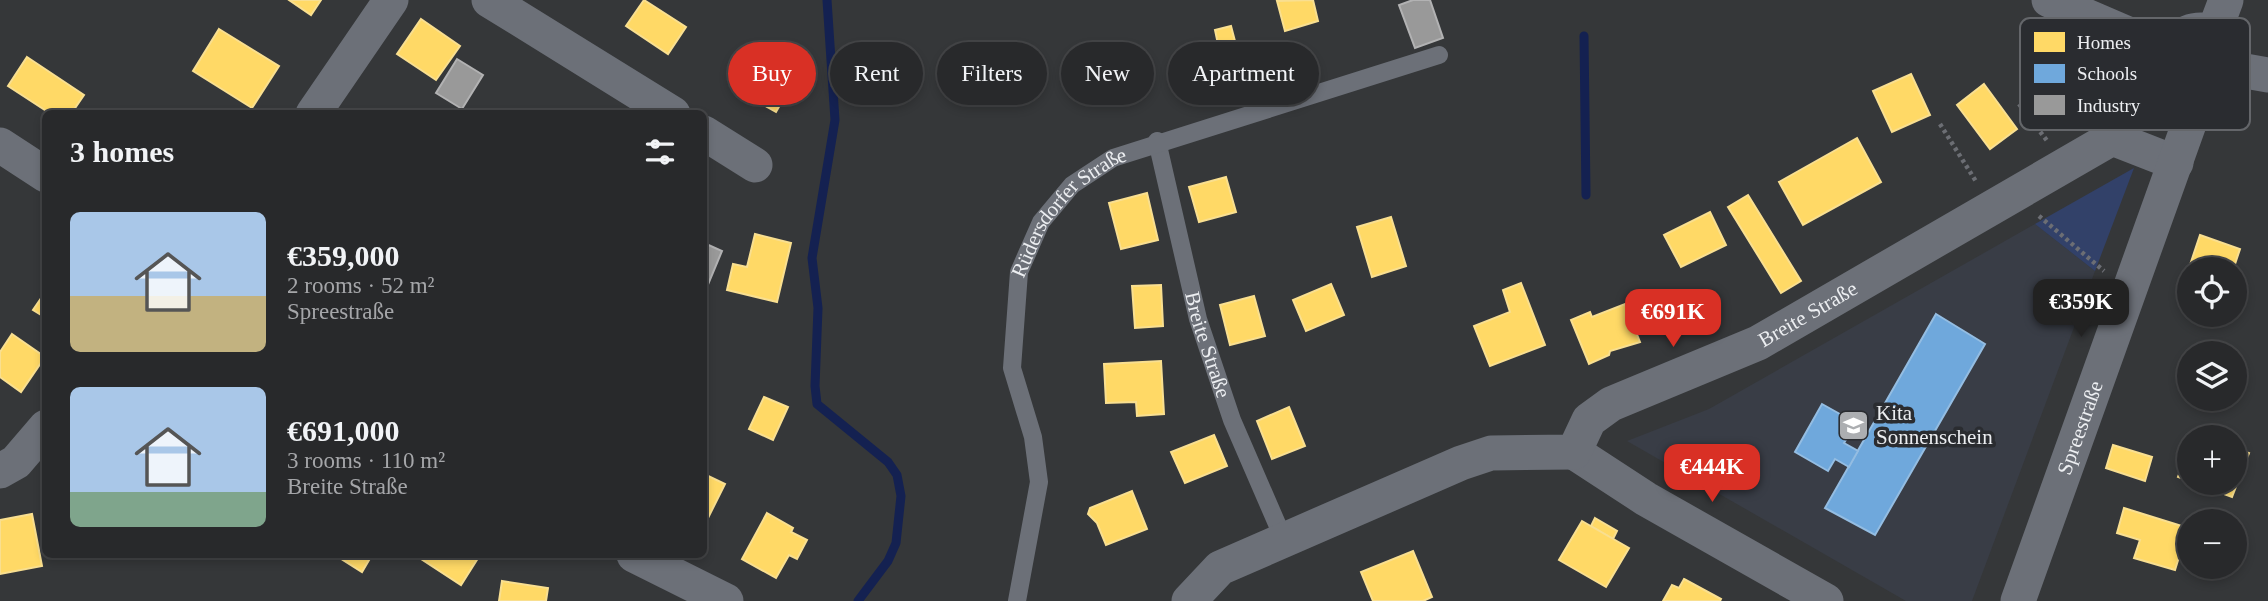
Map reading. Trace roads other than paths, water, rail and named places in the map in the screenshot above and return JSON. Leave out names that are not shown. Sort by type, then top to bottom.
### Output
[{"type":"street","points":[[316,110],[391,0]]},
{"type":"street","points":[[489,0],[667,110]]},
{"type":"street","points":[[2049,0],[2091,18]]},
{"type":"street","points":[[2250,72],[2268,75]]},
{"type":"street","name":"Spreestraße","points":[[2018,601],[2187,130]]},
{"type":"street","points":[[707,135],[755,165]]},
{"type":"street","name":"Breite Straße","points":[[1574,452],[1589,420],[1611,404],[1758,343],[2112,138],[2176,163]]},
{"type":"street","points":[[0,145],[42,172]]},
{"type":"street","points":[[0,471],[16,462],[42,432]]},
{"type":"street","points":[[1189,601],[1220,568],[1491,453],[1574,452],[1646,499],[1826,601]]},
{"type":"street","points":[[640,558],[726,601]]},
{"type":"lane","name":"Rüdersdorfer Straße","points":[[1017,601],[1039,482],[1033,436],[1012,368],[1019,272],[1041,222],[1072,185],[1113,158],[1157,141],[1438,55]]},
{"type":"lane","name":"Breite Straße","points":[[1157,141],[1198,319],[1233,420],[1284,540]]},
{"type":"waterway","points":[[827,0],[835,120],[812,258],[818,308],[815,386],[817,404],[888,462],[897,475],[901,496],[896,543],[888,561],[858,601]]},
{"type":"waterway","points":[[1584,36],[1586,195]]},
{"type":"place","name":"Kita Sonnenschein","points":[[1853,425]]}]
